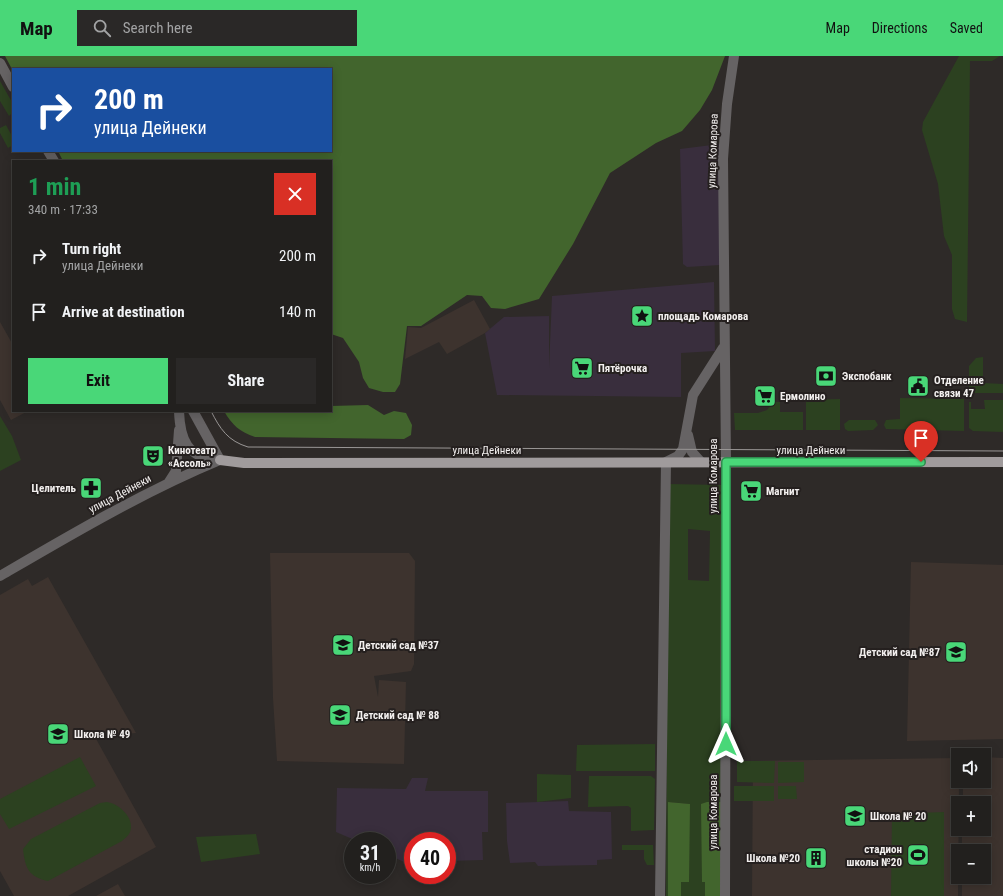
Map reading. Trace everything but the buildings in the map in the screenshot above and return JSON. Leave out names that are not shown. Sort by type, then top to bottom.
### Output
[{"type":"main road","name":"улица Дейнеки","points":[[220,460],[244,463],[1003,462]]},
{"type":"street","name":"улица Комарова","points":[[725,896],[726,462],[724,348],[724,149],[727,104],[734,56]]},
{"type":"street","points":[[0,63],[12,85]]},
{"type":"street","points":[[660,896],[660,774],[666,462],[678,456],[684,449],[691,401],[694,393],[724,348]]},
{"type":"street","points":[[691,401],[702,386],[708,381],[718,379],[725,386]]},
{"type":"street","points":[[179,416],[180,433],[186,445],[195,454],[207,460],[220,460],[194,412]]},
{"type":"street","points":[[172,481],[176,471],[179,416]]},
{"type":"street","points":[[688,421],[688,440],[690,448],[701,462]]},
{"type":"street","name":"улица Дейнеки","points":[[0,576],[113,510],[172,481],[220,460]]},
{"type":"shaded area","points":[[720,144],[720,265],[687,267],[683,264],[680,149]]},
{"type":"shaded area","points":[[714,282],[715,351],[681,353],[681,397],[497,395],[485,333],[504,317],[549,316],[549,368],[552,296]]},
{"type":"shaded area","points":[[474,300],[490,329],[447,354],[439,342],[405,359],[408,327],[421,328]]},
{"type":"shaded area","points":[[0,322],[12,343],[12,412],[26,412],[11,420],[0,400]]},
{"type":"shaded area","name":"Детский сад №37","points":[[270,553],[409,553],[415,561],[414,664],[411,671],[374,676],[378,697],[379,680],[406,682],[404,764],[277,761],[273,698]]},
{"type":"shaded area","name":"Детский сад №87","points":[[911,562],[1003,565],[1003,739],[907,741]]},
{"type":"shaded area","name":"Школа № 49","points":[[48,577],[136,733],[95,737],[156,847],[68,896],[14,896],[0,871],[0,595],[28,579],[32,586]]},
{"type":"shaded area","points":[[991,757],[1003,758],[1003,896],[962,896],[962,884],[991,884],[991,844],[962,844],[962,836],[991,836],[991,796],[963,796],[963,788],[991,788]]},
{"type":"shaded area","name":"Школа № 20","points":[[951,758],[951,788],[959,788],[959,796],[951,796],[951,836],[959,836],[958,844],[951,844],[951,884],[958,884],[958,896],[752,896],[753,761]]},
{"type":"shaded area","points":[[412,778],[428,778],[425,791],[488,791],[488,832],[482,832],[483,860],[456,861],[456,832],[404,832],[404,862],[396,858],[396,832],[344,832],[344,835],[336,832],[337,788],[406,789]]},
{"type":"shaded area","points":[[568,801],[569,811],[611,812],[612,859],[597,860],[597,865],[538,866],[535,862],[510,863],[507,841],[506,803]]},
{"type":"shaded area","points":[[118,884],[125,896],[96,896]]},
{"type":"green space","points":[[5,56],[725,56],[712,90],[700,110],[682,131],[656,143],[610,173],[573,244],[539,299],[505,309],[491,308],[482,296],[467,295],[421,326],[407,326],[400,384],[395,392],[383,392],[369,388],[363,378],[359,362],[343,338],[332,334],[332,160],[62,160],[58,152],[332,152],[332,68],[12,69]]},
{"type":"green space","points":[[959,56],[1000,56],[992,61],[970,61],[967,322],[955,319],[952,309],[952,255],[944,236],[938,184],[922,130],[923,122]]},
{"type":"green space","points":[[0,81],[12,102],[12,113],[9,116],[0,101]]},
{"type":"green space","points":[[6,125],[12,136],[12,146],[8,148],[0,133],[0,128]]},
{"type":"green space","points":[[983,357],[983,383],[1003,384],[1003,393],[969,393],[969,366],[976,358]]},
{"type":"green space","points":[[900,398],[964,399],[964,431],[886,429],[884,425],[886,420],[900,419]]},
{"type":"green space","points":[[840,399],[840,430],[806,430],[806,400]]},
{"type":"green space","points":[[984,400],[1003,400],[1003,432],[973,431],[969,428],[969,402],[971,402],[971,409],[985,409]]},
{"type":"green space","points":[[773,402],[780,402],[780,412],[803,412],[803,430],[735,430],[734,413],[758,413],[767,410]]},
{"type":"green space","points":[[368,405],[384,415],[394,411],[406,413],[412,425],[411,435],[404,439],[255,437],[245,433],[237,427],[225,412],[332,412],[332,406]]},
{"type":"green space","points":[[0,416],[12,436],[21,460],[0,471]]},
{"type":"green space","points":[[849,420],[875,420],[878,425],[873,430],[848,431],[845,429],[844,424]]},
{"type":"green space","points":[[668,484],[722,485],[723,896],[706,804],[702,804],[702,882],[705,882],[705,896],[681,896],[681,882],[689,882],[689,804],[668,802],[668,896],[666,896]],"holes":[[[688,529],[710,531],[709,581],[688,580]]]},
{"type":"green space","points":[[655,744],[655,771],[576,771],[577,745]]},
{"type":"green space","points":[[80,757],[96,786],[9,829],[0,814],[0,799]]},
{"type":"green space","points":[[737,761],[775,761],[774,783],[737,782]]},
{"type":"green space","points":[[778,762],[804,762],[804,782],[778,783]]},
{"type":"green space","points":[[537,774],[571,775],[571,798],[537,802]]},
{"type":"green space","points":[[589,776],[651,776],[655,779],[654,830],[631,831],[631,808],[628,806],[588,807]]},
{"type":"green space","points":[[734,786],[774,786],[774,801],[734,801]]},
{"type":"green space","points":[[778,786],[796,786],[797,799],[778,799]]},
{"type":"green space","points":[[668,802],[690,804],[689,882],[681,882],[681,896],[668,896]]},
{"type":"green space","points":[[707,802],[722,802],[722,896],[705,896],[705,882],[702,882],[701,804]]},
{"type":"green space","points":[[100,803],[112,803],[122,809],[131,823],[129,834],[122,841],[48,881],[32,874],[25,861],[23,849],[31,839]]},
{"type":"green space","name":"стадион школы №20","points":[[944,812],[944,896],[891,896],[892,814]]},
{"type":"green space","points":[[256,834],[260,854],[201,862],[196,837]]},
{"type":"green space","points":[[622,845],[653,845],[654,865],[647,865],[644,859],[644,850],[622,850]]},
{"type":"tram line","points":[[212,412],[225,434],[248,447],[1003,451]]},
{"type":"place","name":"площадь Комарова","points":[[642,316]]},
{"type":"place","name":"Пятёрочка","points":[[582,368]]},
{"type":"place","name":"Экспобанк","points":[[826,376]]},
{"type":"place","name":"Отделение связи 47","points":[[918,386]]},
{"type":"place","name":"Ермолино","points":[[765,396]]},
{"type":"place","name":"Кинотеатр «Ассоль»","points":[[153,456]]},
{"type":"place","name":"Целитель","points":[[91,488]]},
{"type":"place","name":"Магнит","points":[[751,491]]},
{"type":"place","name":"Детский сад №37","points":[[343,645]]},
{"type":"place","name":"Детский сад №87","points":[[956,652]]},
{"type":"place","name":"Детский сад № 88","points":[[340,715]]},
{"type":"place","name":"Школа № 49","points":[[58,734]]},
{"type":"place","name":"Школа № 20","points":[[855,816]]},
{"type":"place","name":"стадион школы №20","points":[[918,855]]},
{"type":"place","name":"Школа №20","points":[[816,858]]},
{"type":"route","points":[[726,744],[726,462],[921,462]]}]
